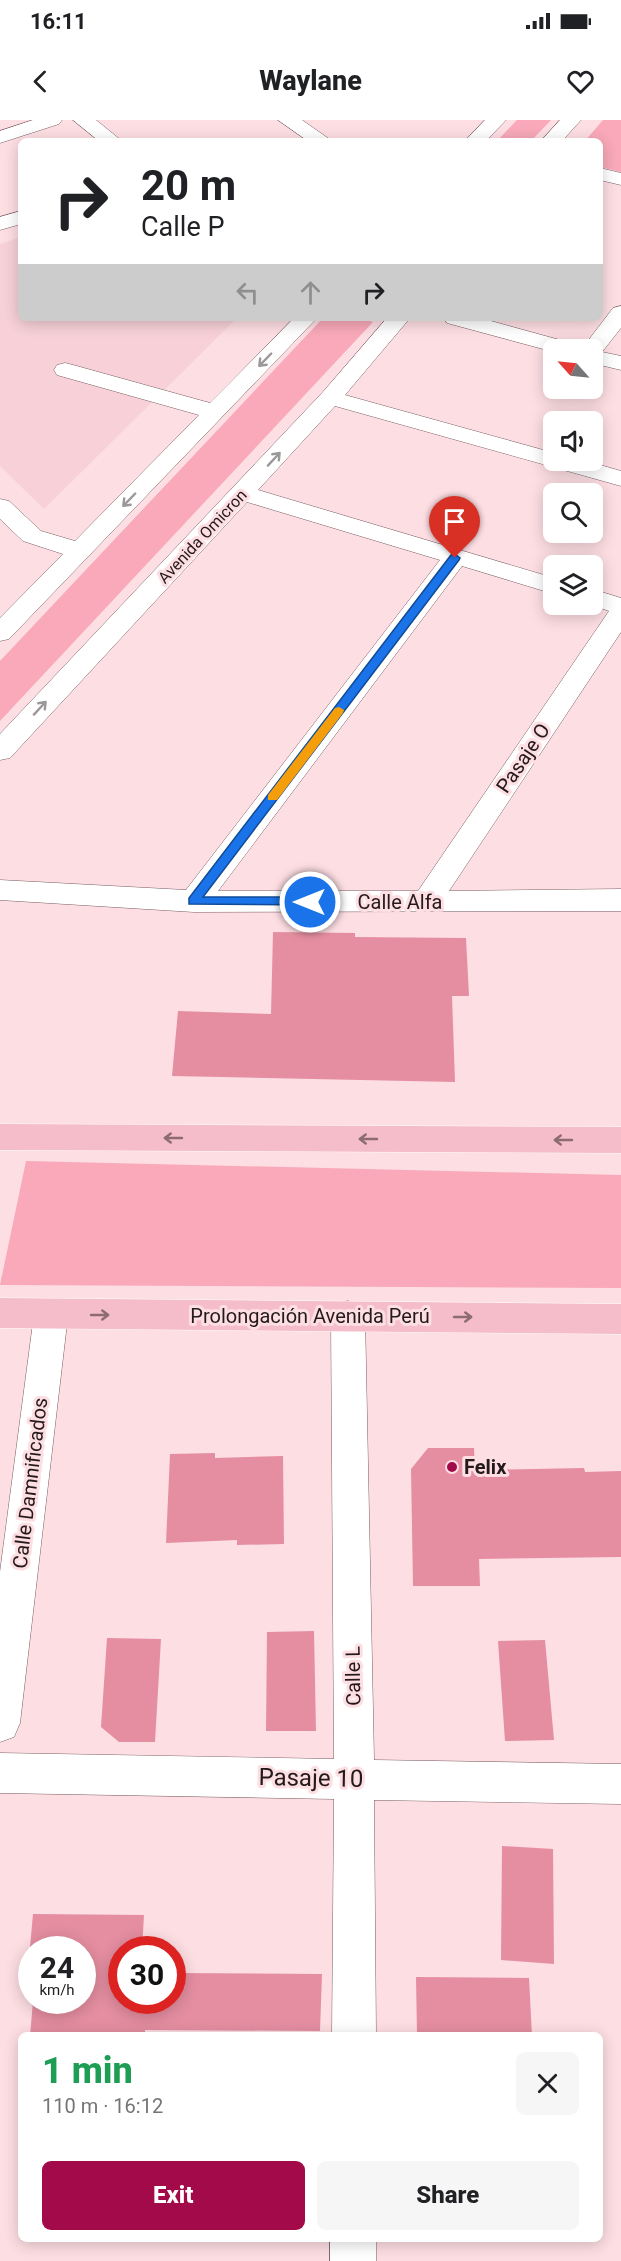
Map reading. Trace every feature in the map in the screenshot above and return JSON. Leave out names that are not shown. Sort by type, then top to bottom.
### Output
[{"type":"main road","points":[[0,1137],[621,1140]]},
{"type":"main road","name":"Prolongación Avenida Perú","points":[[0,1313],[621,1319]]},
{"type":"street","points":[[0,137],[52,120]]},
{"type":"street","points":[[83,120],[108,138]]},
{"type":"street","points":[[288,120],[317,138]]},
{"type":"street","points":[[554,138],[571,120]]},
{"type":"street","points":[[603,175],[621,179]]},
{"type":"street","points":[[0,224],[18,218]]},
{"type":"street","points":[[601,339],[621,313]]},
{"type":"street","points":[[0,633],[303,321]]},
{"type":"street","name":"Avenida Omicron","points":[[0,751],[243,493],[396,321]]},
{"type":"street","points":[[466,321],[543,342]]},
{"type":"street","points":[[603,359],[621,363]]},
{"type":"street","points":[[65,370],[215,412]]},
{"type":"street","points":[[330,398],[543,457]]},
{"type":"street","points":[[593,471],[621,479]]},
{"type":"street","points":[[243,493],[543,583]]},
{"type":"street","points":[[0,506],[32,536],[80,550]]},
{"type":"street","points":[[194,901],[455,558]]},
{"type":"street","points":[[603,600],[621,606]]},
{"type":"street","name":"Pasaje O","points":[[426,902],[621,614]]},
{"type":"street","name":"Calle Alfa","points":[[0,890],[194,901],[621,900]]},
{"type":"street","name":"Calle Damnificados","points":[[0,1723],[51,1315]]},
{"type":"street","name":"Calle L","points":[[348,1316],[354,1779],[354,2032]]},
{"type":"street","name":"Pasaje 10","points":[[0,1773],[621,1784]]},
{"type":"street","points":[[353,2242],[353,2261]]},
{"type":"shaded area","points":[[517,120],[551,120],[534,138],[500,138]]},
{"type":"shaded area","points":[[603,120],[621,120],[621,172],[603,168],[603,138],[588,138]]},
{"type":"shaded area","points":[[18,238],[18,321],[234,321],[44,509],[0,466],[0,244]]},
{"type":"shaded area","points":[[320,321],[373,322],[0,721],[0,661]]},
{"type":"shaded area","points":[[26,1161],[621,1175],[621,1288],[0,1285]]},
{"type":"building","points":[[273,932],[355,933],[355,937],[466,938],[469,996],[452,996],[455,1082],[172,1076],[178,1011],[271,1014]]},
{"type":"building","points":[[428,1448],[474,1448],[475,1470],[584,1468],[585,1472],[621,1471],[621,1557],[479,1559],[480,1586],[413,1586],[411,1469]]},
{"type":"building","points":[[215,1453],[215,1458],[283,1456],[284,1544],[237,1545],[237,1540],[166,1543],[170,1454]]},
{"type":"building","points":[[314,1631],[316,1731],[266,1731],[267,1632]]},
{"type":"building","points":[[107,1638],[161,1639],[155,1742],[119,1742],[101,1727]]},
{"type":"building","points":[[545,1640],[554,1740],[505,1741],[498,1641]]},
{"type":"building","points":[[502,1846],[553,1849],[554,1964],[501,1960]]},
{"type":"building","points":[[33,1914],[144,1915],[143,1936],[108,1936],[108,2014],[186,2014],[186,1973],[322,1974],[320,2031],[30,2032],[32,2014],[96,2014],[96,1936],[31,1936]]},
{"type":"building","points":[[416,1977],[529,1978],[532,2032],[417,2032]]},
{"type":"slow traffic","points":[[272,798],[339,710]]},
{"type":"place","name":"Felix","points":[[452,1467]]},
{"type":"route","points":[[310,902],[194,901],[455,558]]}]
